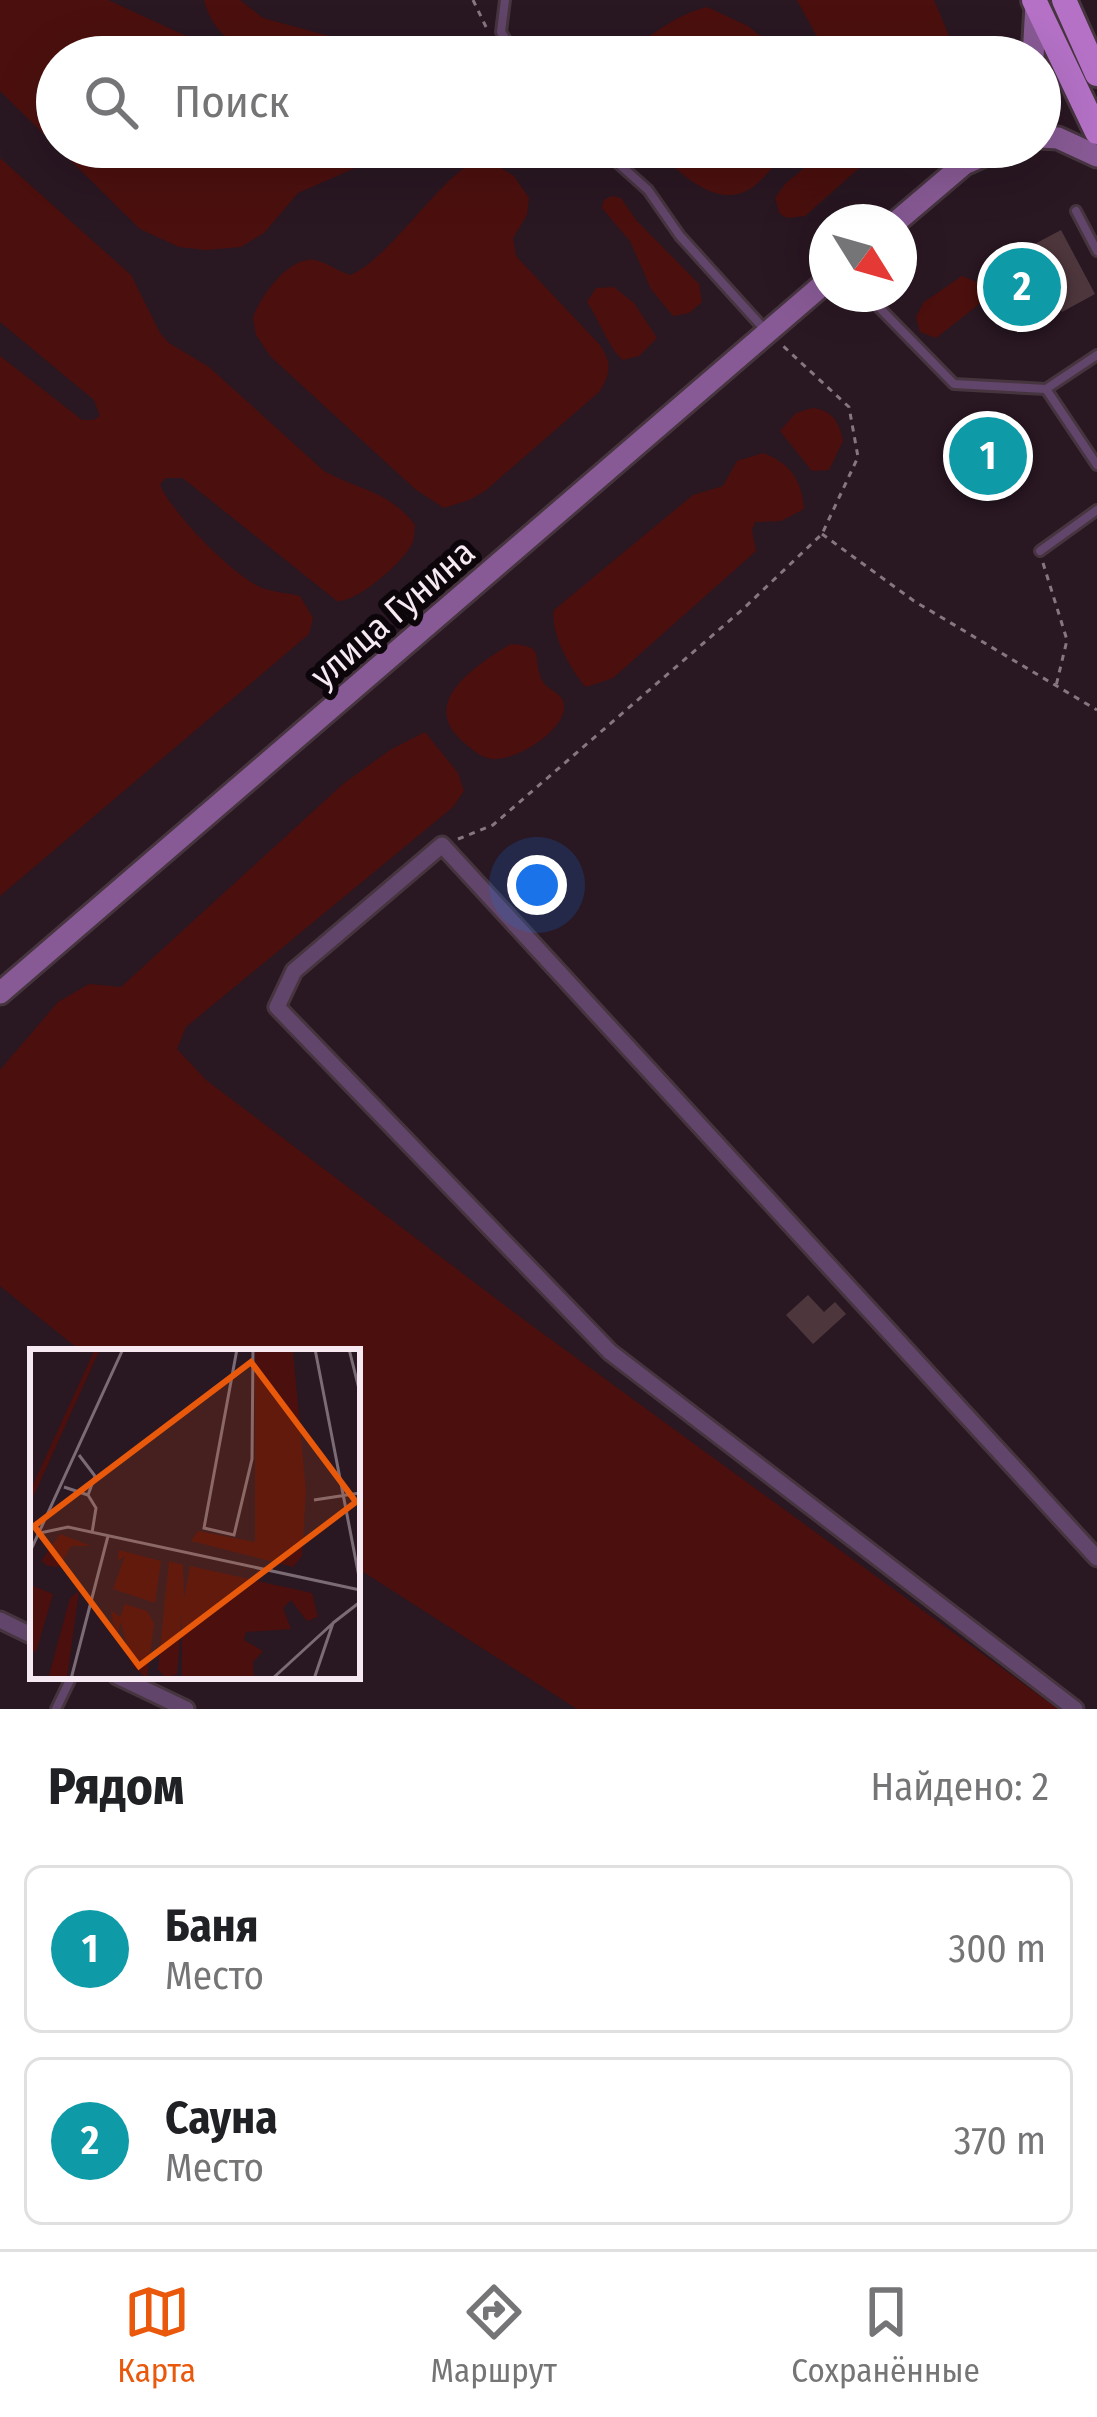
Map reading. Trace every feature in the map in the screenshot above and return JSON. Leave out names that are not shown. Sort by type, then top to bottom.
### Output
[{"type":"highway","points":[[1064,0],[1097,74]]},
{"type":"highway","points":[[1035,2],[1051,36]]},
{"type":"highway","points":[[1061,57],[1097,132]]},
{"type":"main road","points":[[1034,36],[1035,2]]},
{"type":"main road","points":[[1061,138],[1097,156]]},
{"type":"main road","points":[[917,204],[959,168]]},
{"type":"main road","name":"улица Гунина","points":[[0,993],[809,296]]},
{"type":"street","points":[[1075,1709],[610,1352],[277,1007],[294,971],[442,845],[1097,1558]]},
{"type":"street","points":[[0,1620],[30,1635]]},
{"type":"street","points":[[123,1679],[186,1709]]},
{"type":"lane","points":[[504,36],[505,0]]},
{"type":"lane","points":[[623,168],[648,190],[680,236],[767,332]]},
{"type":"lane","points":[[1076,211],[1097,251]]},
{"type":"lane","points":[[879,312],[953,384],[1046,389],[1097,355]]},
{"type":"lane","points":[[1046,389],[1097,465]]},
{"type":"lane","points":[[1040,551],[1097,510]]},
{"type":"lane","points":[[56,1709],[71,1679]]},
{"type":"path","points":[[442,845],[493,825],[743,609],[822,534],[858,457],[848,407],[767,332]]},
{"type":"path","points":[[822,534],[914,601],[1097,710]]},
{"type":"path","points":[[1040,551],[1067,640],[1055,687]]},
{"type":"shaded area","points":[[0,0],[108,0],[186,36],[36,36],[36,126],[0,91]]},
{"type":"shaded area","points":[[204,0],[240,0],[263,18],[329,36],[225,36]]},
{"type":"shaded area","points":[[797,0],[934,0],[949,36],[817,36]]},
{"type":"shaded area","points":[[707,7],[760,36],[649,36]]},
{"type":"shaded area","points":[[0,158],[131,275],[169,343],[209,367],[324,471],[384,498],[415,525],[412,544],[390,570],[367,589],[337,601],[189,483],[165,478],[160,485],[167,497],[220,558],[262,588],[300,596],[313,618],[309,634],[0,896],[0,356],[82,420],[100,416],[94,400],[0,322]]},
{"type":"shaded area","points":[[78,168],[355,168],[298,193],[264,233],[241,247],[179,247],[140,229]]},
{"type":"shaded area","points":[[465,168],[501,168],[514,176],[529,198],[527,215],[513,238],[516,256],[600,345],[608,368],[599,392],[485,491],[444,508],[415,489],[271,357],[256,335],[253,318],[269,290],[294,265],[314,260],[351,275],[368,264]]},
{"type":"shaded area","points":[[676,168],[771,168],[758,183],[730,195],[688,179]]},
{"type":"shaded area","points":[[804,168],[859,168],[819,204],[809,204],[805,216],[780,214],[775,198]]},
{"type":"shaded area","points":[[612,196],[621,198],[636,220],[699,284],[702,302],[689,313],[673,316],[651,289],[630,241],[602,208]]},
{"type":"shaded area","points":[[962,276],[982,284],[983,301],[936,338],[920,332],[916,317],[924,302]]},
{"type":"shaded area","points":[[614,287],[634,303],[657,338],[639,356],[623,360],[587,302],[596,288]]},
{"type":"shaded area","points":[[812,408],[830,415],[843,441],[829,470],[812,471],[780,431],[796,413]]},
{"type":"shaded area","points":[[763,453],[793,474],[804,509],[781,521],[755,522],[756,551],[613,678],[586,687],[563,651],[554,610],[693,495],[723,486],[737,461]]},
{"type":"shaded area","points":[[511,644],[534,650],[542,680],[562,699],[564,708],[556,726],[536,743],[513,755],[488,758],[461,740],[446,711],[458,685]]},
{"type":"shaded area","points":[[425,732],[458,773],[464,791],[453,807],[186,1027],[177,1049],[206,1080],[527,1322],[1058,1709],[577,1709],[360,1570],[360,1349],[78,1349],[0,1286],[0,1070],[58,1002],[89,984],[121,987],[343,784]]},
{"type":"building","points":[[1061,230],[1095,294],[1062,312],[1051,291],[1016,310],[999,279],[1035,260],[1029,247]]},
{"type":"building","points":[[808,1295],[824,1312],[835,1302],[846,1314],[813,1344],[786,1315]]},
{"type":"place","name":"Сауна","points":[[1022,287]]},
{"type":"place","name":"Баня","points":[[988,456]]}]
